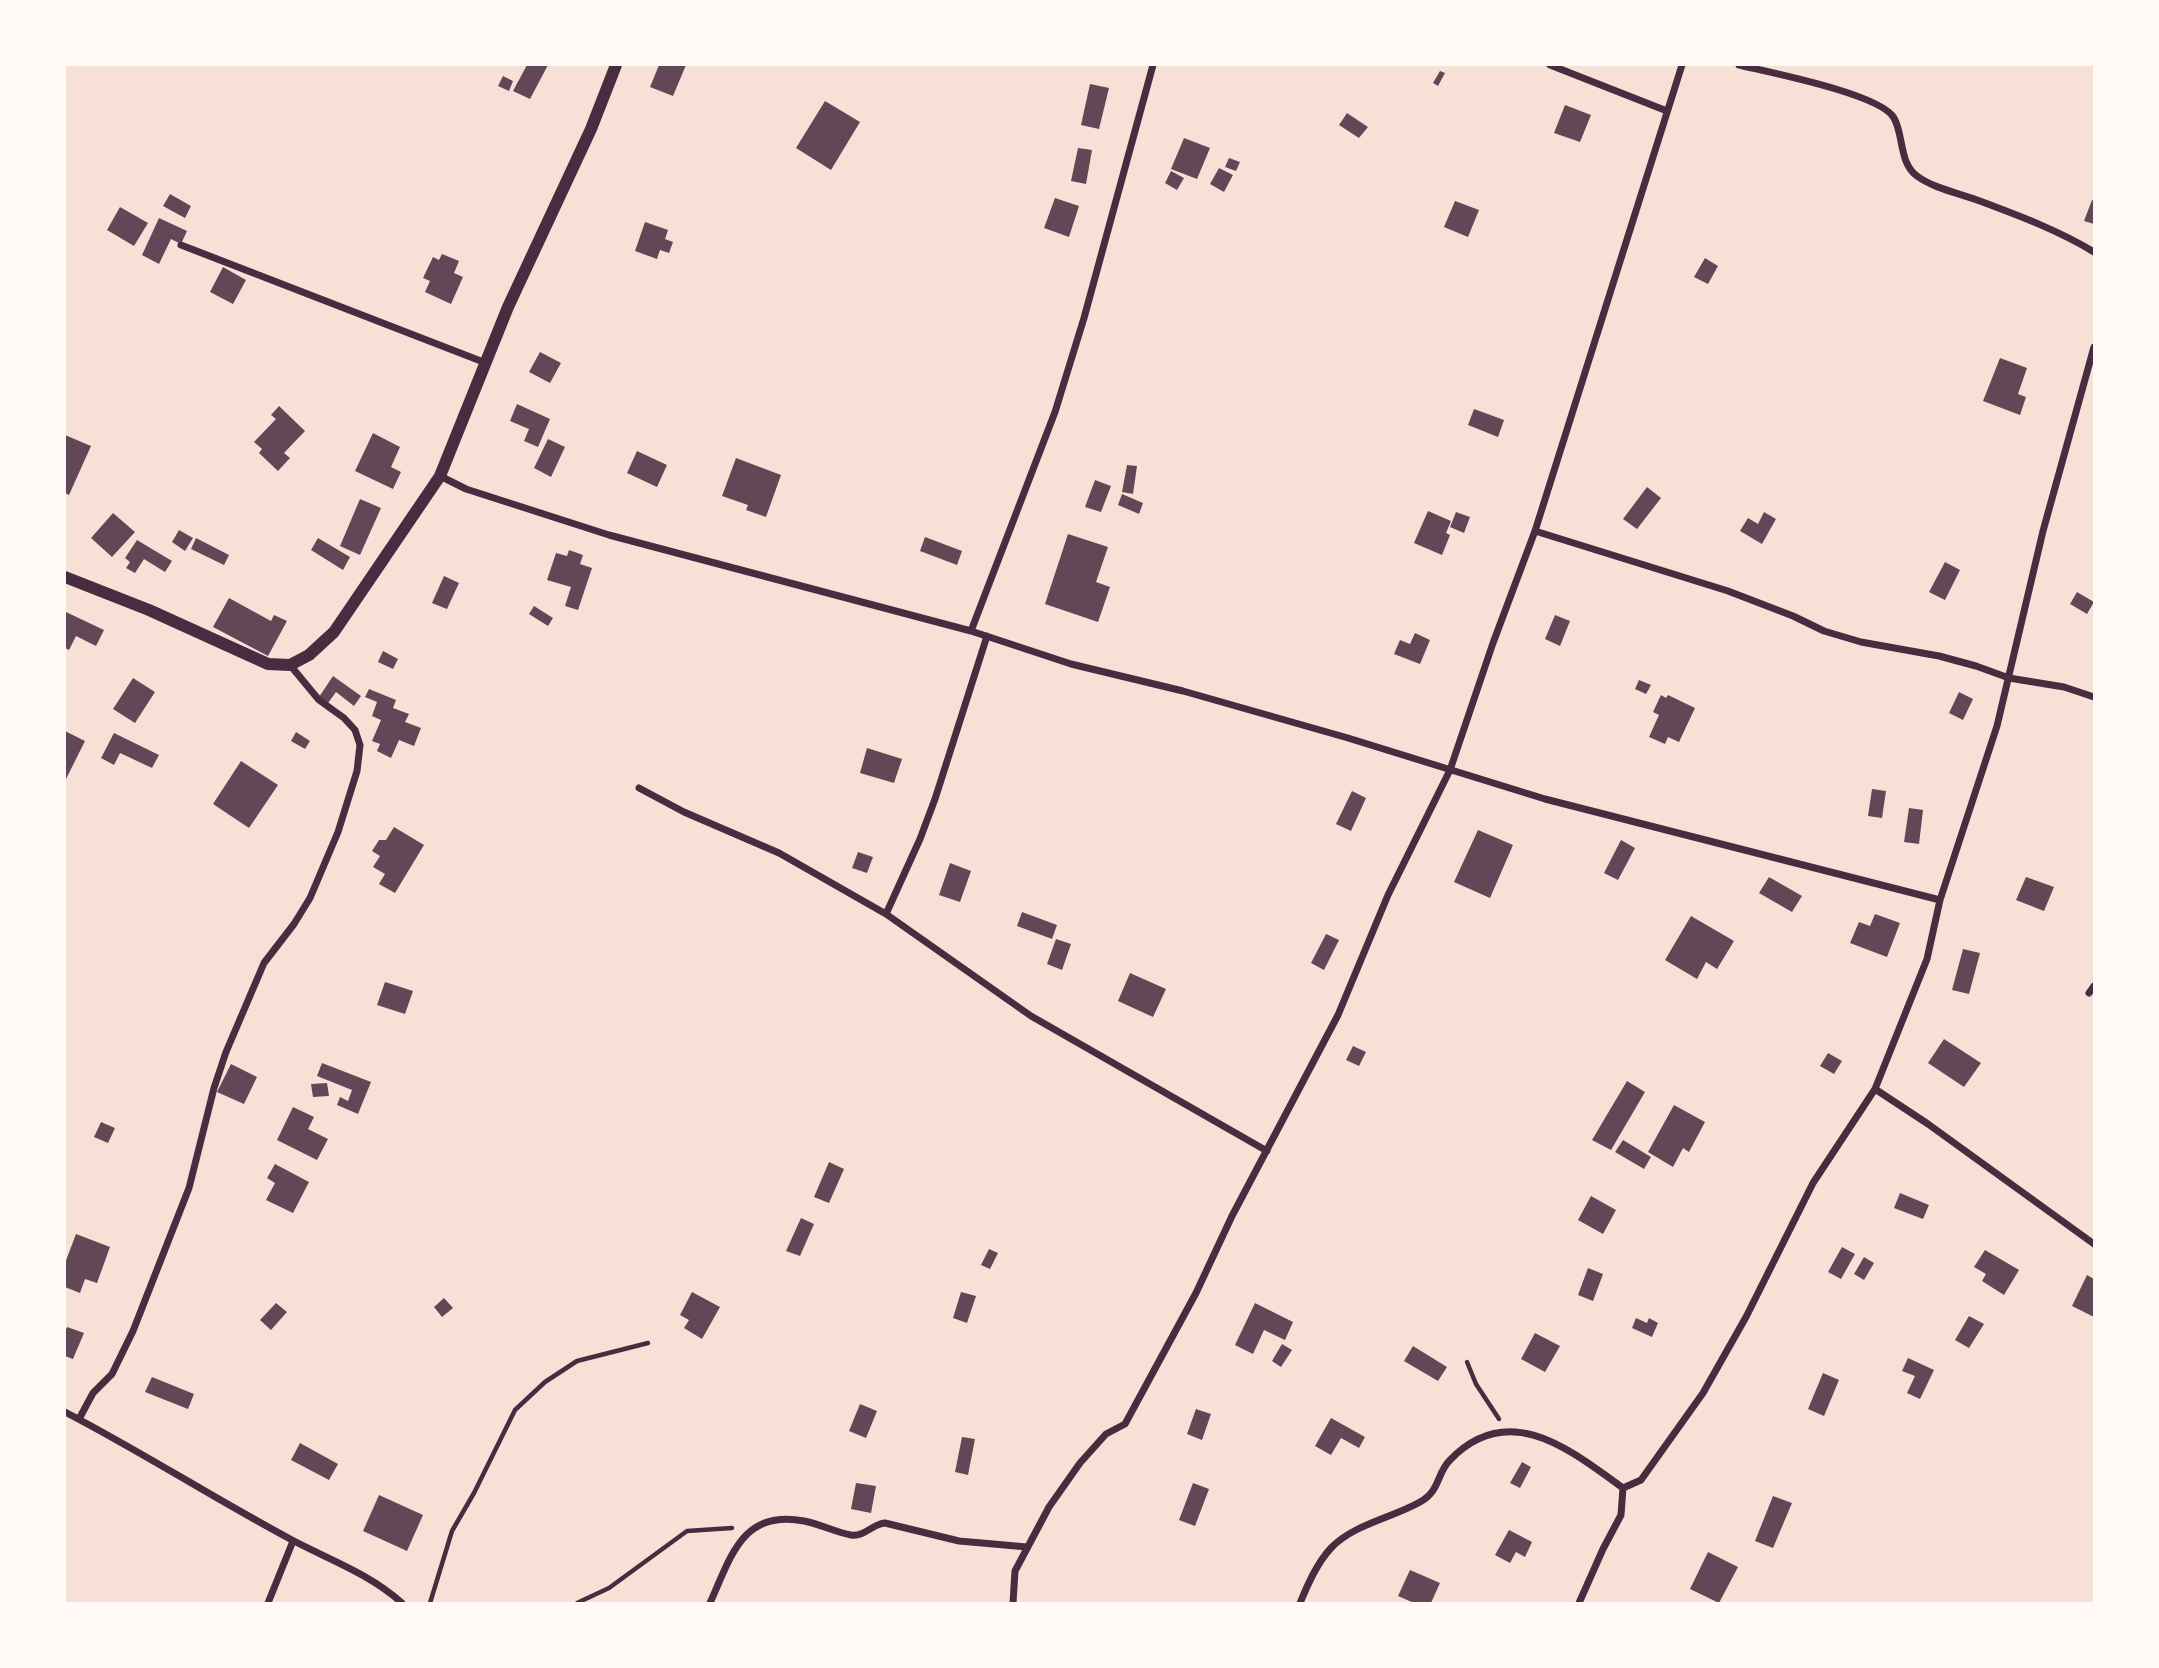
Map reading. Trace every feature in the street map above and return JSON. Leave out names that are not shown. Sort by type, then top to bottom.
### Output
[{"type":"street","points":[[65,577],[149,610],[268,664],[290,665],[309,655],[334,632],[440,476],[508,307],[591,129],[616,65]]},
{"type":"street","points":[[971,631],[1059,400],[1153,65]]},
{"type":"street","points":[[1550,65],[1667,111]]},
{"type":"street","points":[[1013,1603],[1015,1571],[1049,1507],[1080,1463],[1106,1434],[1125,1424],[1196,1293],[1232,1216],[1338,1015],[1369,936],[1450,769],[1535,531],[1682,65]]},
{"type":"street","points":[[1739,65],[1842,90],[1883,107],[1893,115],[1901,134],[1903,154],[1916,176],[2075,240],[2094,253]]},
{"type":"street","points":[[181,245],[486,362]]},
{"type":"street","points":[[1623,1488],[1641,1480],[1703,1393],[1746,1317],[1813,1183],[1875,1089],[1927,959],[1940,900],[1993,738],[2043,531],[2094,347]]},
{"type":"street","points":[[440,476],[466,489],[609,535],[971,631],[1071,664],[1196,694],[1559,803],[1940,900]]},
{"type":"street","points":[[1535,531],[1728,591],[1824,631],[1861,642],[1940,656],[2009,678],[2064,687],[2094,697]]},
{"type":"street","points":[[886,914],[935,799],[987,636]]},
{"type":"street","points":[[79,1419],[93,1393],[112,1374],[133,1331],[189,1188],[222,1063],[264,963],[294,925],[310,898],[338,832],[356,771],[360,745],[355,730],[319,700],[290,665]]},
{"type":"street","points":[[639,788],[684,812],[779,853],[886,914],[1031,1016],[1267,1151]]},
{"type":"street","points":[[2089,993],[2094,986]]},
{"type":"street","points":[[1875,1089],[2094,1244]]},
{"type":"street","points":[[65,1412],[293,1541],[366,1576],[402,1603]]},
{"type":"street","points":[[1300,1603],[1322,1560],[1342,1539],[1426,1498],[1437,1485],[1451,1458],[1481,1439],[1500,1431],[1517,1430],[1550,1441],[1583,1459],[1623,1488]]},
{"type":"street","points":[[1579,1603],[1621,1515],[1623,1488]]},
{"type":"street","points":[[710,1603],[734,1553],[754,1526],[777,1518],[802,1521],[855,1535],[885,1523],[959,1541],[1027,1547]]},
{"type":"street","points":[[268,1603],[293,1541]]},
{"type":"path","points":[[430,1603],[452,1531],[515,1410],[545,1382],[577,1361],[648,1343]]},
{"type":"path","points":[[1467,1362],[1486,1402],[1497,1417],[1515,1432],[1509,1430]]},
{"type":"path","points":[[577,1603],[609,1588],[687,1531],[754,1526]]},
{"type":"building","points":[[527,65],[548,65],[530,99],[513,91]]},
{"type":"building","points":[[659,65],[686,65],[673,96],[650,87]]},
{"type":"building","points":[[1440,71],[1445,73],[1438,86],[1433,83]]},
{"type":"building","points":[[503,76],[513,81],[509,91],[498,86]]},
{"type":"building","points":[[1090,84],[1109,88],[1099,129],[1081,125]]},
{"type":"building","points":[[825,101],[860,122],[831,170],[796,148]]},
{"type":"building","points":[[1565,105],[1591,115],[1580,142],[1554,133]]},
{"type":"building","points":[[1347,113],[1368,127],[1359,138],[1339,125]]},
{"type":"building","points":[[1184,138],[1210,148],[1197,179],[1171,169]]},
{"type":"building","points":[[1078,148],[1092,150],[1086,184],[1071,181]]},
{"type":"building","points":[[1229,158],[1240,162],[1236,171],[1225,167]]},
{"type":"building","points":[[1219,168],[1233,175],[1224,192],[1210,184]]},
{"type":"building","points":[[1171,171],[1184,178],[1177,190],[1165,183]]},
{"type":"building","points":[[170,194],[191,206],[185,218],[163,206]]},
{"type":"building","points":[[1055,198],[1079,206],[1069,237],[1044,228]]},
{"type":"building","points":[[2092,200],[2094,201],[2094,224],[2084,221]]},
{"type":"building","points":[[1455,201],[1479,210],[1468,237],[1444,227]]},
{"type":"building","points":[[120,207],[148,223],[134,246],[107,230]]},
{"type":"building","points":[[159,218],[187,231],[181,244],[171,239],[159,264],[142,255]]},
{"type":"building","points":[[645,222],[668,230],[665,239],[673,242],[669,253],[660,250],[657,259],[635,251]]},
{"type":"building","points":[[442,254],[459,261],[454,273],[463,277],[451,304],[425,292],[430,281],[423,278],[433,257],[439,260]]},
{"type":"building","points":[[1705,258],[1718,266],[1708,284],[1694,277]]},
{"type":"building","points":[[223,267],[246,280],[233,304],[210,292]]},
{"type":"building","points":[[540,352],[561,363],[550,383],[529,372]]},
{"type":"building","points":[[2000,358],[2027,368],[2018,394],[2026,397],[2020,415],[1983,401]]},
{"type":"building","points":[[517,404],[550,419],[538,447],[524,441],[529,429],[510,421]]},
{"type":"building","points":[[279,406],[305,431],[284,453],[290,458],[278,471],[259,453],[262,449],[254,442],[276,419],[271,415]]},
{"type":"building","points":[[1474,409],[1504,420],[1498,437],[1468,425]]},
{"type":"building","points":[[373,433],[400,447],[391,467],[401,472],[393,489],[355,471]]},
{"type":"building","points":[[65,435],[91,446],[69,495],[65,493]]},
{"type":"building","points":[[548,439],[565,447],[551,477],[534,468]]},
{"type":"building","points":[[637,451],[667,465],[657,487],[627,473]]},
{"type":"building","points":[[736,458],[781,475],[766,517],[746,510],[748,505],[722,496]]},
{"type":"building","points":[[1127,465],[1137,466],[1133,494],[1122,492]]},
{"type":"building","points":[[1095,480],[1111,486],[1101,512],[1085,507]]},
{"type":"building","points":[[1647,487],[1661,498],[1637,529],[1623,519]]},
{"type":"building","points":[[1122,494],[1143,503],[1139,514],[1118,505]]},
{"type":"building","points":[[360,499],[381,508],[360,555],[340,546]]},
{"type":"building","points":[[1428,511],[1451,521],[1446,533],[1450,535],[1442,555],[1414,543]]},
{"type":"building","points":[[1456,512],[1470,517],[1464,533],[1450,527]]},
{"type":"building","points":[[1764,512],[1776,519],[1762,544],[1740,531],[1748,518],[1758,524]]},
{"type":"building","points":[[113,513],[135,532],[112,557],[91,538]]},
{"type":"building","points":[[179,530],[193,538],[185,551],[172,542]]},
{"type":"building","points":[[1068,534],[1108,547],[1096,582],[1110,587],[1098,622],[1045,604]]},
{"type":"building","points":[[925,537],[962,551],[957,565],[920,551]]},
{"type":"building","points":[[196,538],[229,555],[224,565],[191,549]]},
{"type":"building","points":[[318,538],[350,557],[343,570],[311,550]]},
{"type":"building","points":[[137,540],[172,561],[165,572],[144,559],[135,573],[126,568],[130,562],[125,558]]},
{"type":"building","points":[[569,550],[583,555],[580,564],[592,568],[578,610],[565,606],[571,587],[547,580],[556,553],[567,556]]},
{"type":"building","points":[[1945,562],[1960,570],[1945,600],[1929,592]]},
{"type":"building","points":[[444,576],[459,583],[447,609],[432,603]]},
{"type":"building","points":[[2077,592],[2094,602],[2087,614],[2070,604]]},
{"type":"building","points":[[229,598],[271,621],[274,615],[287,621],[268,656],[213,627]]},
{"type":"building","points":[[534,606],[553,618],[548,626],[529,614]]},
{"type":"building","points":[[66,612],[104,630],[96,646],[76,636],[69,650],[65,648]]},
{"type":"building","points":[[1555,615],[1570,621],[1560,646],[1545,639]]},
{"type":"building","points":[[1415,633],[1430,640],[1420,664],[1394,654],[1400,640],[1410,644]]},
{"type":"building","points":[[383,651],[398,659],[393,669],[378,662]]},
{"type":"building","points":[[333,676],[361,696],[354,706],[336,692],[328,703],[319,697]]},
{"type":"building","points":[[133,678],[155,692],[135,723],[113,709]]},
{"type":"building","points":[[1639,680],[1651,685],[1646,694],[1635,689]]},
{"type":"building","points":[[369,689],[396,700],[393,708],[409,714],[405,722],[421,728],[414,746],[399,740],[391,758],[377,751],[380,744],[372,741],[381,720],[372,716],[377,702],[365,697]]},
{"type":"building","points":[[1959,692],[1973,699],[1963,720],[1949,713]]},
{"type":"building","points":[[1661,695],[1666,698],[1668,695],[1695,708],[1679,742],[1668,737],[1665,744],[1649,737],[1659,715],[1653,712]]},
{"type":"building","points":[[65,731],[85,741],[65,781]]},
{"type":"building","points":[[296,732],[310,741],[305,749],[291,741]]},
{"type":"building","points":[[114,733],[159,755],[152,768],[120,753],[114,765],[101,758]]},
{"type":"building","points":[[867,748],[902,759],[894,783],[860,773]]},
{"type":"building","points":[[241,761],[278,785],[249,828],[213,804]]},
{"type":"building","points":[[1872,789],[1886,791],[1882,818],[1868,816]]},
{"type":"building","points":[[1352,791],[1366,798],[1351,831],[1336,824]]},
{"type":"building","points":[[1909,808],[1923,810],[1919,844],[1904,842]]},
{"type":"building","points":[[394,827],[424,845],[395,893],[379,884],[385,874],[373,867],[380,856],[372,851],[379,840],[386,840]]},
{"type":"building","points":[[1478,830],[1513,845],[1490,898],[1454,882]]},
{"type":"building","points":[[1621,840],[1635,848],[1618,880],[1604,873]]},
{"type":"building","points":[[858,852],[873,857],[867,873],[852,868]]},
{"type":"building","points":[[950,863],[971,871],[960,902],[939,895]]},
{"type":"building","points":[[1769,877],[1802,896],[1792,912],[1759,893]]},
{"type":"building","points":[[2026,877],[2054,887],[2044,911],[2016,900]]},
{"type":"building","points":[[1022,912],[1057,925],[1052,939],[1017,926]]},
{"type":"building","points":[[1875,914],[1900,923],[1887,957],[1850,943],[1859,922],[1870,926]]},
{"type":"building","points":[[1691,916],[1734,941],[1717,969],[1706,962],[1697,979],[1665,960]]},
{"type":"building","points":[[1326,934],[1339,940],[1324,970],[1311,963]]},
{"type":"building","points":[[1056,939],[1071,944],[1062,970],[1047,964]]},
{"type":"building","points":[[1963,949],[1980,953],[1969,994],[1952,990]]},
{"type":"building","points":[[1130,973],[1166,989],[1153,1017],[1118,1001]]},
{"type":"building","points":[[385,982],[413,991],[405,1014],[377,1005]]},
{"type":"building","points":[[1944,1039],[1981,1063],[1964,1087],[1928,1063]]},
{"type":"building","points":[[1353,1046],[1366,1052],[1359,1066],[1346,1060]]},
{"type":"building","points":[[1828,1053],[1842,1061],[1834,1074],[1820,1066]]},
{"type":"building","points":[[322,1063],[371,1082],[358,1114],[337,1105],[340,1097],[348,1101],[352,1090],[317,1076]]},
{"type":"building","points":[[231,1064],[257,1077],[244,1104],[217,1092]]},
{"type":"building","points":[[1627,1081],[1645,1092],[1611,1150],[1592,1140]]},
{"type":"building","points":[[327,1083],[329,1096],[313,1097],[311,1084]]},
{"type":"building","points":[[1674,1105],[1705,1122],[1689,1152],[1683,1148],[1673,1167],[1648,1152]]},
{"type":"building","points":[[293,1107],[314,1117],[308,1129],[328,1139],[317,1160],[277,1140]]},
{"type":"building","points":[[101,1122],[115,1128],[108,1143],[94,1137]]},
{"type":"building","points":[[1623,1140],[1651,1157],[1644,1169],[1615,1152]]},
{"type":"building","points":[[829,1162],[844,1169],[829,1203],[814,1197]]},
{"type":"building","points":[[275,1164],[309,1182],[293,1213],[266,1200],[275,1183],[267,1178]]},
{"type":"building","points":[[1900,1193],[1929,1205],[1923,1219],[1894,1208]]},
{"type":"building","points":[[1591,1196],[1616,1210],[1603,1234],[1578,1220]]},
{"type":"building","points":[[801,1218],[814,1224],[800,1256],[786,1251]]},
{"type":"building","points":[[76,1234],[110,1247],[97,1283],[85,1279],[80,1293],[65,1287],[65,1263]]},
{"type":"building","points":[[1842,1247],[1855,1254],[1841,1279],[1828,1272]]},
{"type":"building","points":[[989,1249],[998,1253],[990,1269],[981,1265]]},
{"type":"building","points":[[1985,1250],[2019,1270],[2004,1295],[1982,1281],[1986,1274],[1974,1267]]},
{"type":"building","points":[[1864,1257],[1874,1263],[1864,1280],[1854,1274]]},
{"type":"building","points":[[1588,1268],[1603,1274],[1593,1301],[1578,1295]]},
{"type":"building","points":[[2087,1275],[2094,1279],[2094,1317],[2072,1306]]},
{"type":"building","points":[[692,1292],[720,1307],[702,1339],[684,1328],[689,1320],[680,1315]]},
{"type":"building","points":[[961,1292],[976,1296],[967,1323],[953,1318]]},
{"type":"building","points":[[444,1298],[453,1308],[442,1317],[434,1307]]},
{"type":"building","points":[[276,1303],[287,1312],[271,1330],[260,1320]]},
{"type":"building","points":[[1255,1303],[1293,1322],[1285,1340],[1264,1330],[1253,1354],[1235,1345]]},
{"type":"building","points":[[1969,1316],[1984,1324],[1969,1348],[1955,1340]]},
{"type":"building","points":[[1636,1318],[1647,1323],[1649,1318],[1658,1323],[1652,1337],[1632,1328]]},
{"type":"building","points":[[67,1327],[84,1333],[73,1359],[65,1356]]},
{"type":"building","points":[[1535,1333],[1560,1346],[1545,1372],[1521,1359]]},
{"type":"building","points":[[1282,1344],[1292,1350],[1281,1367],[1272,1361]]},
{"type":"building","points":[[1413,1346],[1447,1367],[1438,1381],[1404,1361]]},
{"type":"building","points":[[1908,1358],[1934,1370],[1920,1399],[1907,1393],[1915,1376],[1902,1371]]},
{"type":"building","points":[[1823,1373],[1839,1380],[1824,1416],[1808,1409]]},
{"type":"building","points":[[152,1377],[194,1394],[188,1409],[145,1392]]},
{"type":"building","points":[[860,1404],[877,1411],[866,1438],[849,1431]]},
{"type":"building","points":[[1196,1409],[1211,1414],[1202,1440],[1187,1434]]},
{"type":"building","points":[[1331,1418],[1365,1437],[1359,1448],[1341,1438],[1331,1455],[1315,1446]]},
{"type":"building","points":[[962,1437],[975,1439],[968,1475],[955,1472]]},
{"type":"building","points":[[300,1443],[338,1464],[329,1480],[291,1460]]},
{"type":"building","points":[[1522,1462],[1531,1467],[1520,1488],[1510,1483]]},
{"type":"building","points":[[856,1483],[876,1486],[871,1513],[851,1509]]},
{"type":"building","points":[[1193,1483],[1209,1489],[1195,1526],[1179,1520]]},
{"type":"building","points":[[379,1495],[423,1515],[407,1551],[363,1531]]},
{"type":"building","points":[[1773,1496],[1792,1503],[1773,1548],[1755,1541]]},
{"type":"building","points":[[1509,1530],[1532,1542],[1525,1557],[1516,1552],[1510,1563],[1495,1555]]},
{"type":"building","points":[[1708,1552],[1738,1567],[1719,1603],[1690,1589]]},
{"type":"building","points":[[1410,1570],[1440,1583],[1431,1603],[1414,1603],[1398,1596]]}]
